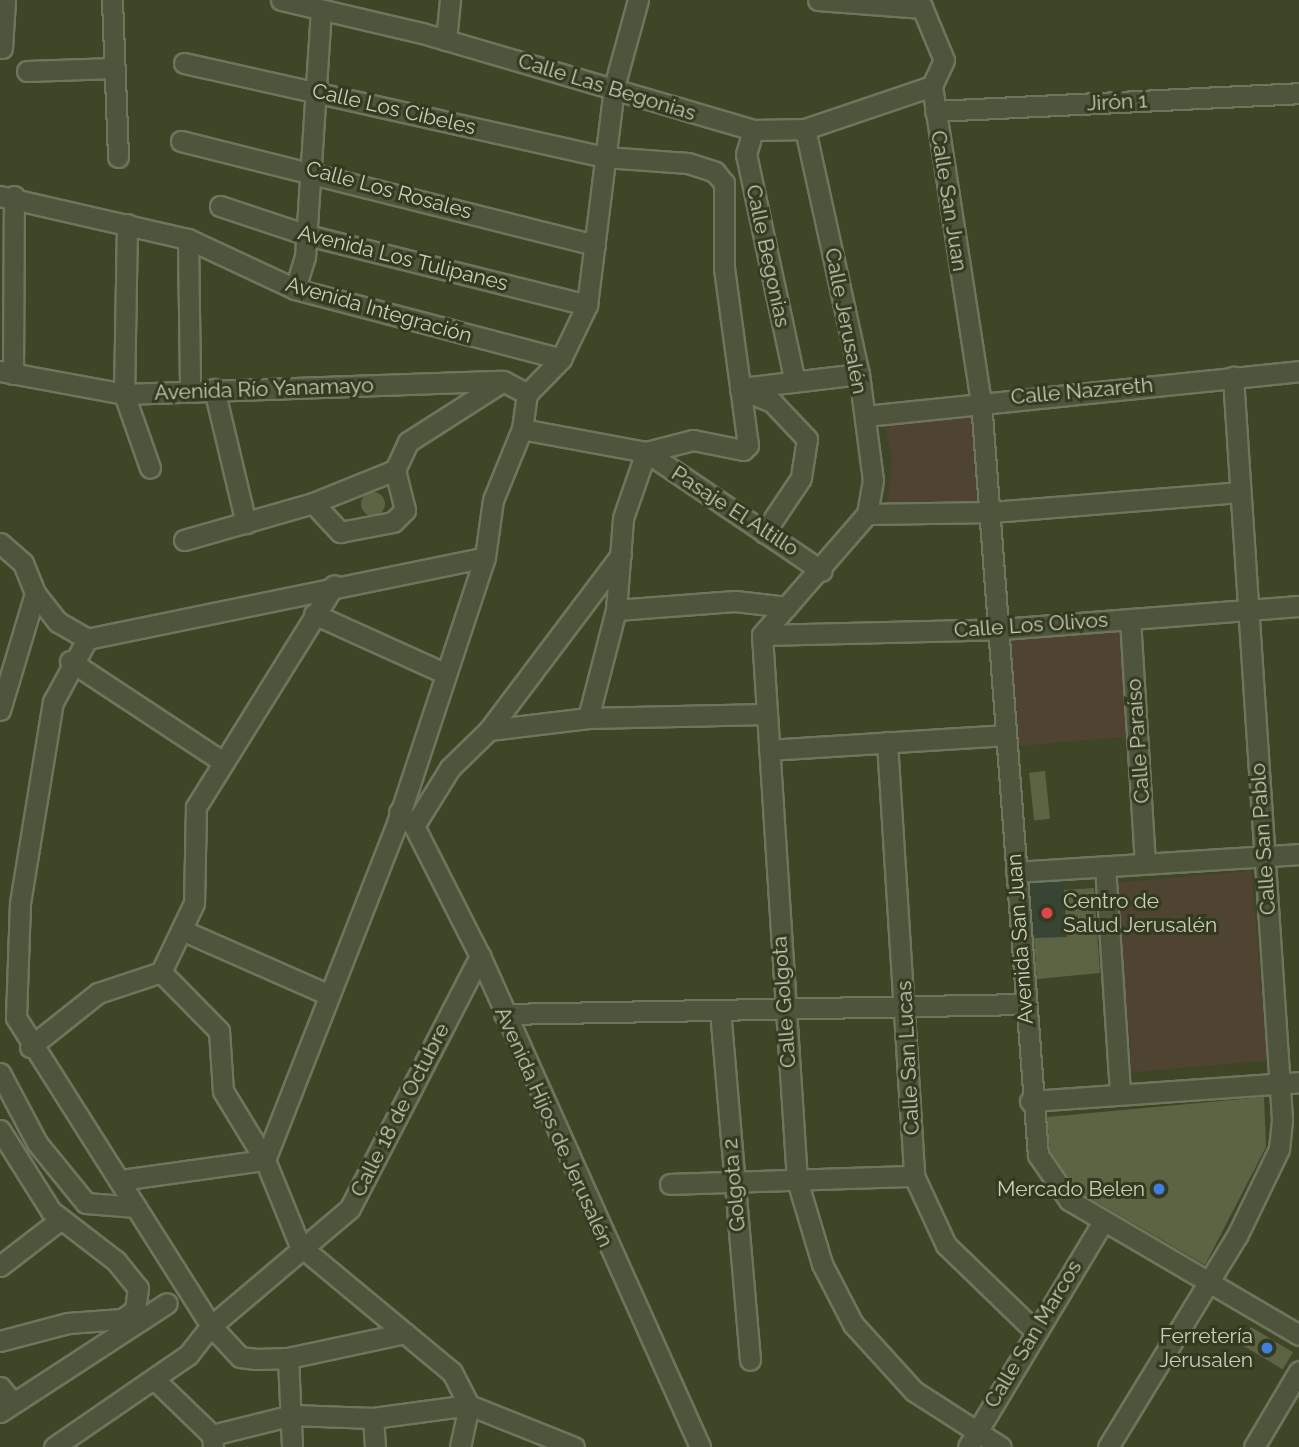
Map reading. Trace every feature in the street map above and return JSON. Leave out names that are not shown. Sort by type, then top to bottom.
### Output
[{"type":"street","points":[[2,48],[5,0]]},
{"type":"street","points":[[112,0],[118,157]]},
{"type":"street","name":"Calle Las Begonias","points":[[281,0],[446,40],[614,87],[753,130],[806,129],[932,86]]},
{"type":"street","points":[[446,40],[450,0]]},
{"type":"street","points":[[265,1160],[329,995],[407,819],[442,672],[485,557],[493,500],[522,429],[527,394],[561,359],[587,304],[614,87],[638,0]]},
{"type":"street","points":[[818,0],[921,4]]},
{"type":"street","name":"Calle San Juan","points":[[921,4],[944,60],[932,86],[981,401]]},
{"type":"street","points":[[295,289],[307,235],[321,10]]},
{"type":"street","name":"Calle Los Cibeles","points":[[184,62],[605,157],[688,163],[715,172],[724,183],[724,268],[740,388]]},
{"type":"street","points":[[27,71],[114,68]]},
{"type":"street","name":"Jirón 1","points":[[935,111],[1299,93]]},
{"type":"street","name":"Calle Jerusalén","points":[[806,129],[859,373],[873,480],[867,514]]},
{"type":"street","name":"Calle Begonias","points":[[753,130],[746,154],[795,382]]},
{"type":"street","name":"Calle Los Rosales","points":[[180,141],[313,170],[595,245]]},
{"type":"street","points":[[7,196],[7,373]]},
{"type":"street","name":"Avenida Integración","points":[[7,196],[188,239],[295,289],[561,359]]},
{"type":"street","name":"Avenida Los Tulipanes","points":[[220,206],[307,235],[587,304]]},
{"type":"street","points":[[127,224],[124,394],[150,468]]},
{"type":"street","points":[[188,239],[190,391]]},
{"type":"street","name":"Calle Nazareth","points":[[865,416],[981,401],[1299,371]]},
{"type":"street","name":"Avenida Río Yanamayo","points":[[7,373],[124,394],[503,381]]},
{"type":"street","points":[[740,388],[859,373]]},
{"type":"street","name":"Calle San Pablo","points":[[1108,1447],[1270,1176],[1289,1082],[1264,856],[1233,377]]},
{"type":"street","points":[[313,503],[340,532],[393,522],[405,510],[395,470],[408,442],[503,381],[527,394]]},
{"type":"street","points":[[522,429],[646,452],[693,440],[743,450],[748,445],[740,388]]},
{"type":"street","points":[[740,388],[772,402],[807,439],[801,478],[764,533]]},
{"type":"street","points":[[214,389],[246,523]]},
{"type":"street","name":"Avenida San Juan","points":[[981,401],[1001,629],[1030,1101],[1048,1175],[1102,1223],[1299,1335]]},
{"type":"street","points":[[588,718],[616,610],[623,518],[646,452]]},
{"type":"street","name":"Pasaje El Altillo","points":[[646,452],[822,570]]},
{"type":"street","points":[[184,540],[313,503],[395,470]]},
{"type":"street","points":[[762,635],[822,570],[867,514],[992,512],[1239,492]]},
{"type":"street","points":[[0,543],[23,563],[34,593],[58,622],[87,639]]},
{"type":"street","points":[[407,819],[450,768],[489,730],[622,554]]},
{"type":"street","points":[[405,1333],[289,1359],[240,1357],[211,1326],[120,1180],[30,1047],[16,1017],[20,903],[43,742],[70,661],[87,639],[334,585],[485,557]]},
{"type":"street","points":[[30,1047],[98,993],[161,972],[184,930],[194,903],[196,807],[220,760],[270,693],[314,614],[334,585]]},
{"type":"street","points":[[0,710],[34,593]]},
{"type":"street","points":[[616,610],[735,601],[787,607]]},
{"type":"street","name":"Calle Los Olivos","points":[[762,635],[1001,629],[1299,606]]},
{"type":"street","points":[[314,614],[442,672]]},
{"type":"street","name":"Calle Paraíso","points":[[1130,619],[1145,864]]},
{"type":"street","name":"Calle Golgota","points":[[762,635],[783,1009],[797,1180],[822,1264],[853,1324],[914,1391],[971,1440],[1001,1447]]},
{"type":"street","points":[[70,661],[220,760]]},
{"type":"street","points":[[489,730],[588,718],[767,714]]},
{"type":"street","points":[[769,750],[1006,735]]},
{"type":"street","name":"Calle San Lucas","points":[[887,743],[914,1176],[946,1245],[1033,1329]]},
{"type":"street","name":"Avenida Hijos de Jerusalén","points":[[407,819],[480,956],[700,1447]]},
{"type":"street","points":[[1016,872],[1299,854]]},
{"type":"street","points":[[1105,866],[1120,1092]]},
{"type":"street","points":[[184,930],[329,995]]},
{"type":"street","name":"Calle 18 de Octubre","points":[[54,1447],[188,1355],[211,1326],[300,1246],[350,1208],[480,956]]},
{"type":"street","points":[[161,972],[219,1031],[223,1091],[265,1160],[300,1246],[452,1372],[470,1405],[460,1447]]},
{"type":"street","points":[[504,1014],[1025,1003]]},
{"type":"street","name":"Golgota 2","points":[[720,1010],[750,1360]]},
{"type":"street","points":[[0,1073],[37,1143],[86,1203],[136,1208]]},
{"type":"street","points":[[1030,1101],[1120,1092],[1289,1082]]},
{"type":"street","points":[[0,1130],[61,1219],[116,1261],[138,1287],[135,1310],[122,1320],[68,1323],[0,1340]]},
{"type":"street","points":[[120,1180],[265,1160]]},
{"type":"street","points":[[670,1184],[914,1176]]},
{"type":"street","points":[[0,1266],[61,1219]]},
{"type":"street","name":"Calle San Marcos","points":[[971,1440],[1033,1329],[1102,1223]]},
{"type":"street","points":[[4,1400],[167,1303]]},
{"type":"street","points":[[289,1359],[292,1447]]},
{"type":"street","points":[[1254,1447],[1299,1371]]},
{"type":"street","points":[[155,1380],[212,1441],[292,1415],[373,1418],[470,1405],[574,1447]]},
{"type":"street","points":[[373,1418],[375,1447]]},
{"type":"shaded area","points":[[974,411],[982,501],[887,506],[892,462],[884,418]]},
{"type":"shaded area","points":[[1124,626],[1131,743],[1120,737],[1015,746],[1010,639],[1015,633]]},
{"type":"shaded area","points":[[1251,871],[1268,1060],[1132,1072],[1116,883]]},
{"type":"shaded area","name":"Centro de Salud Jerusalén","points":[[1062,876],[1067,937],[1030,940],[1025,879]]},
{"type":"building","points":[[373,492],[382,495],[385,504],[382,513],[373,516],[364,513],[361,504],[364,495]]},
{"type":"building","points":[[1045,771],[1050,819],[1034,820],[1029,773]]},
{"type":"building","points":[[1094,888],[1100,973],[1037,979],[1034,938],[1067,937],[1064,890]]},
{"type":"building","name":"Mercado Belen","points":[[1264,1097],[1266,1147],[1205,1265],[1078,1191],[1050,1151],[1047,1117]]},
{"type":"building","name":"Ferretería Jerusalen","points":[[1251,1327],[1293,1352],[1283,1369],[1241,1344]]},
{"type":"place","name":"Centro de Salud Jerusalén","points":[[1047,913]]},
{"type":"place","name":"Mercado Belen","points":[[1159,1189]]},
{"type":"place","name":"Ferretería Jerusalen","points":[[1267,1348]]}]
